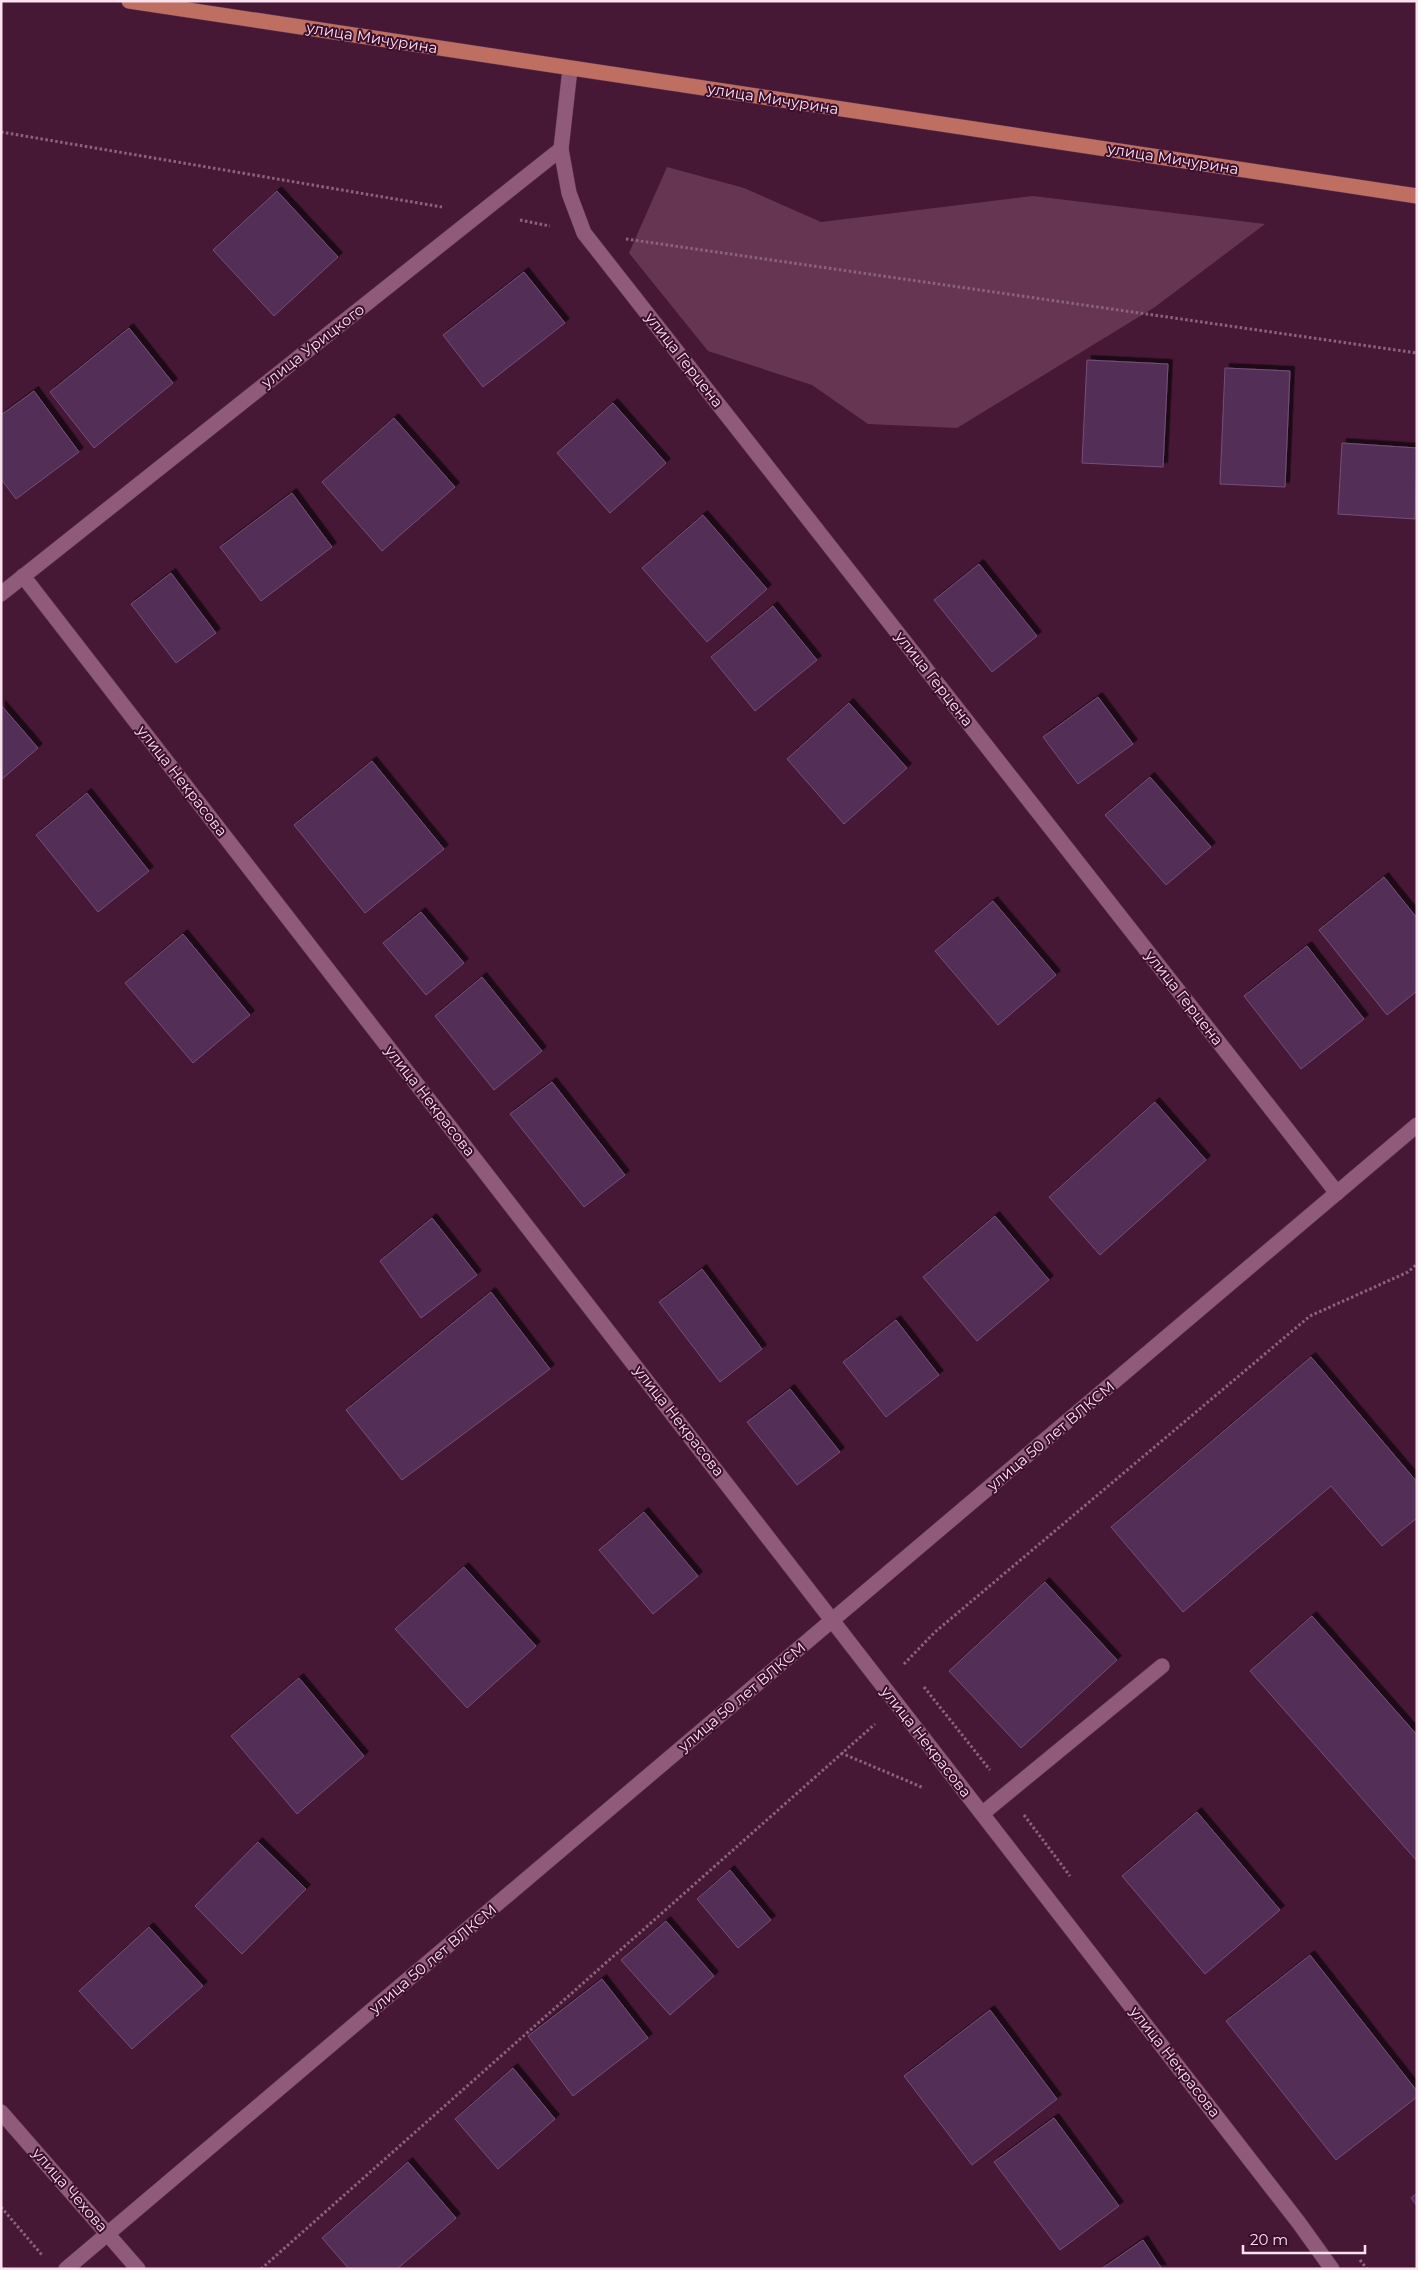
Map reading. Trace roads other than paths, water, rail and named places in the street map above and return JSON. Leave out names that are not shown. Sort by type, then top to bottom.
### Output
[{"type":"main road","name":"улица Мичурина","points":[[129,1],[1417,196]]},
{"type":"street","points":[[562,149],[570,68]]},
{"type":"street","name":"улица Урицкого","points":[[1,594],[562,149]]},
{"type":"street","name":"улица Герцена","points":[[562,149],[569,193],[584,233],[1337,1193]]},
{"type":"street","name":"улица Некрасова","points":[[23,576],[983,1813],[1332,2269]]},
{"type":"street","name":"улица 50 лет ВЛКСМ","points":[[66,2269],[1417,1125]]},
{"type":"street","points":[[983,1813],[1162,1666]]},
{"type":"street","name":"улица Чехова","points":[[1,2112],[138,2269]]}]
